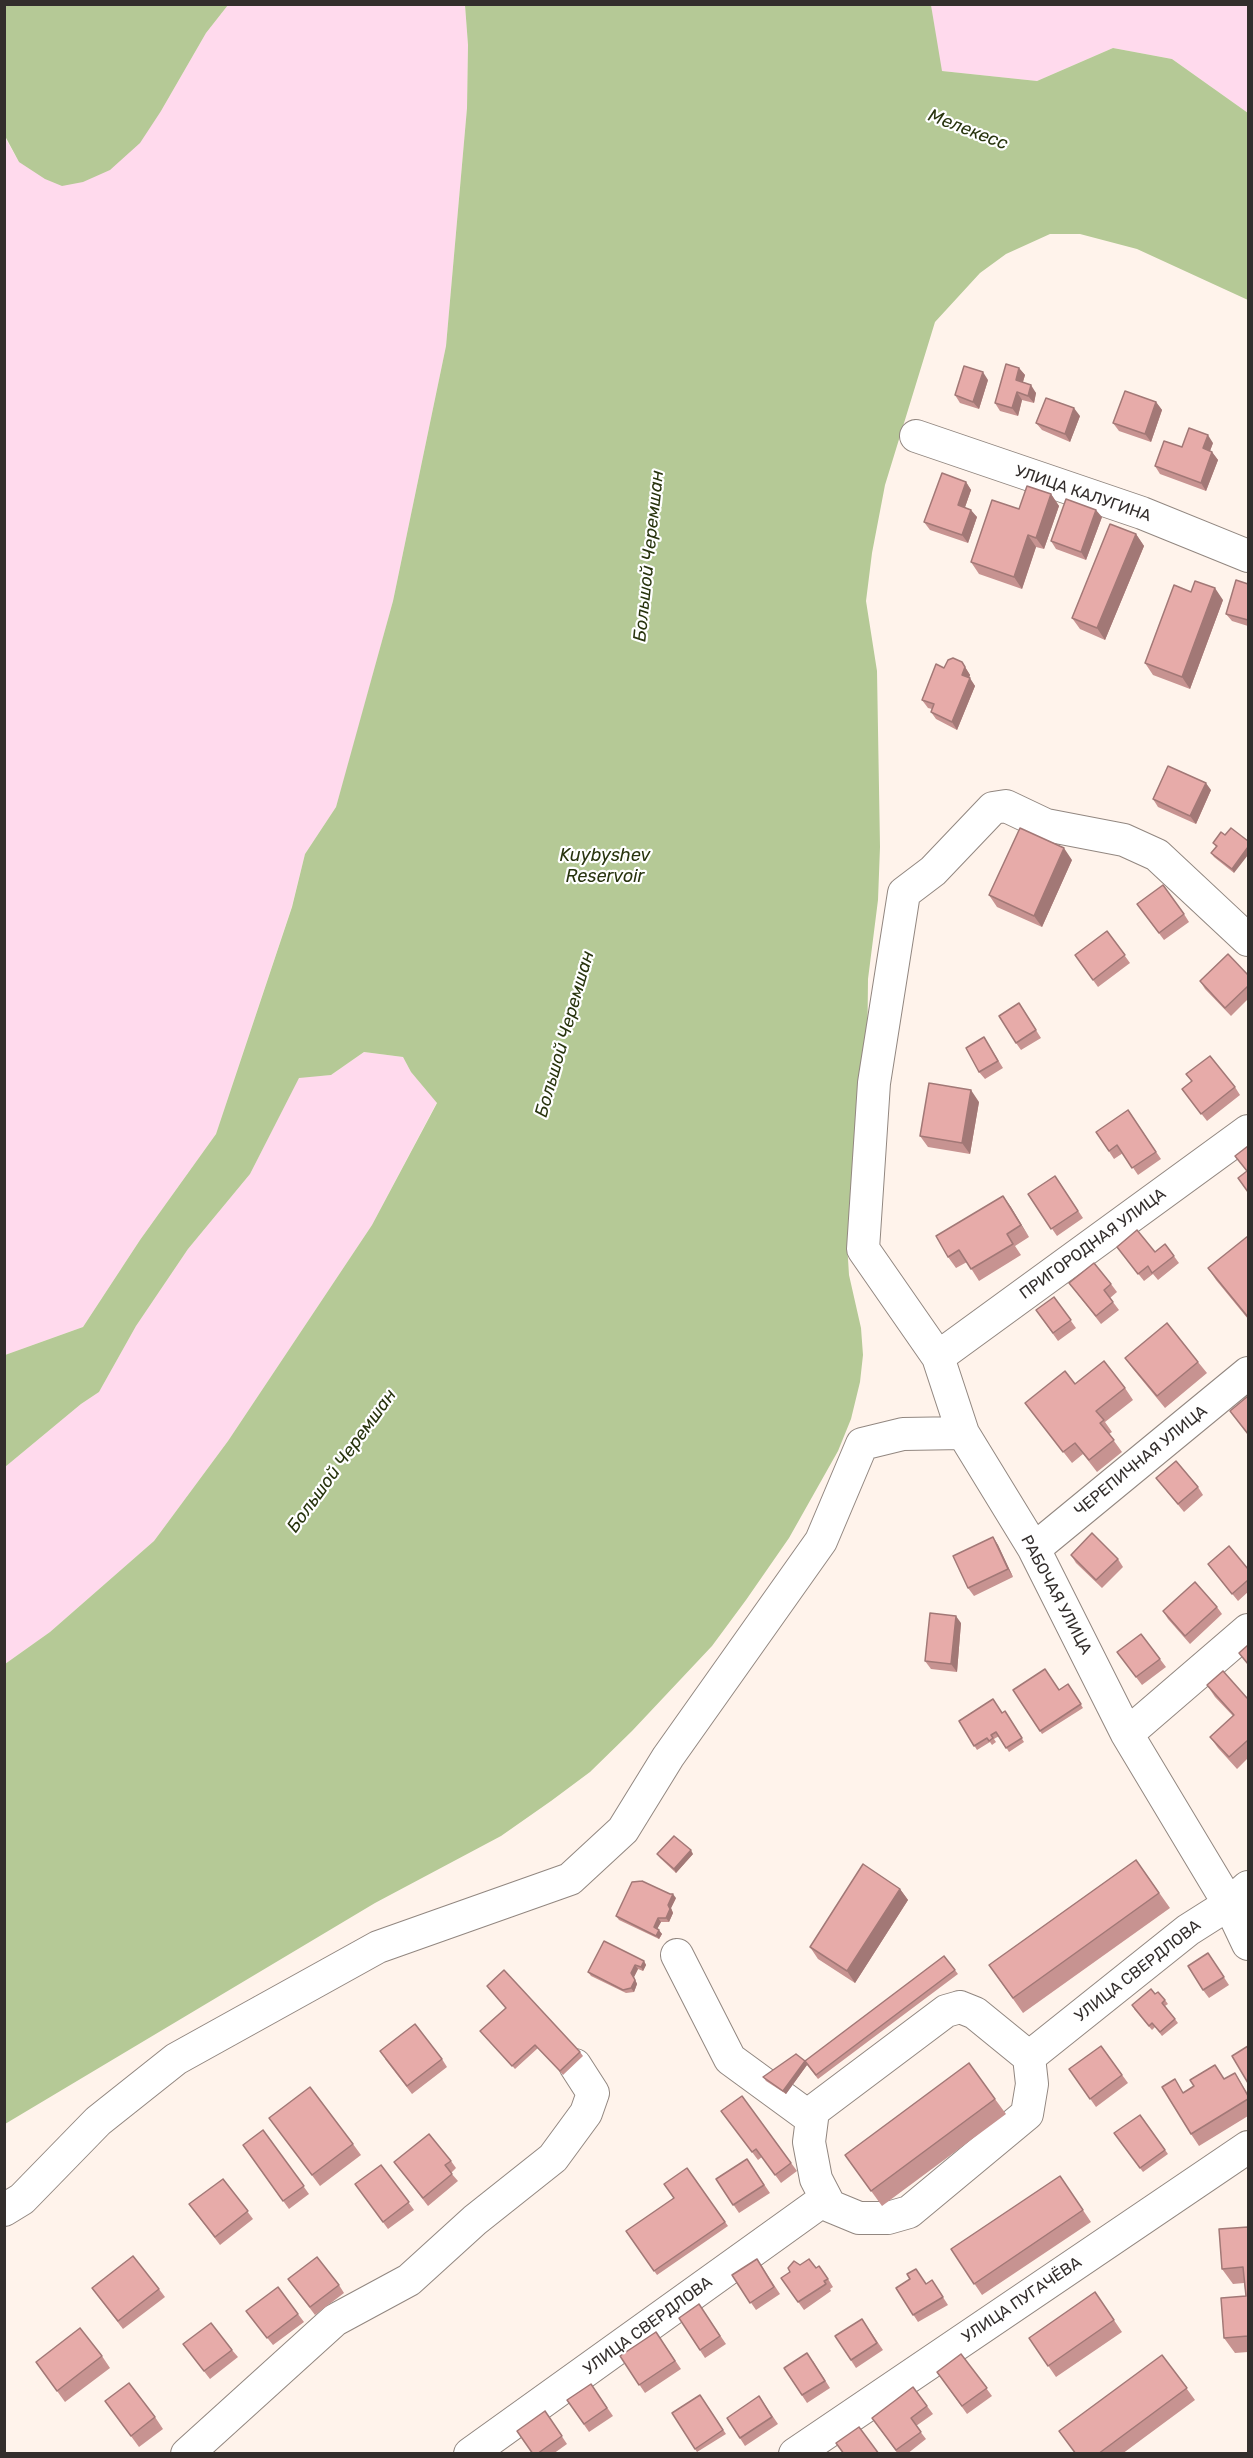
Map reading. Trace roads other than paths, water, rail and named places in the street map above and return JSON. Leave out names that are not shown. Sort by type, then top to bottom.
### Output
[{"type":"street","name":"УЛИЦА КАЛУГИНА","points":[[916,436],[1142,513],[1248,556]]},
{"type":"street","name":"РАБОЧАЯ УЛИЦА","points":[[1248,940],[1157,855],[1124,840],[1046,825],[1006,806],[993,808],[933,871],[904,893],[874,1083],[863,1249],[938,1357],[963,1433],[1034,1549],[1127,1734],[1239,1896],[1248,1944]]},
{"type":"street","name":"ПРИГОРОДНАЯ УЛИЦА","points":[[938,1357],[1248,1131]]},
{"type":"street","name":"ЧЕРЕПИЧНАЯ УЛИЦА","points":[[1034,1549],[1248,1373]]},
{"type":"street","points":[[4,2210],[22,2199],[98,2121],[176,2059],[378,1947],[570,1879],[623,1830],[668,1757],[821,1541],[862,1444],[903,1434],[963,1433]]},
{"type":"street","points":[[1127,1734],[1248,1630]]},
{"type":"street","name":"УЛИЦА СВЕРДЛОВА","points":[[1029,2057],[1188,1930],[1239,1896]]},
{"type":"street","points":[[676,1955],[730,2059],[812,2119]]},
{"type":"street","points":[[960,2007],[975,2013],[1029,2057],[1032,2084],[1027,2114],[909,2212],[888,2218],[859,2218],[830,2206],[816,2179],[808,2142],[812,2119],[813,2111],[946,2010],[960,2007]]},
{"type":"street","points":[[186,2454],[335,2320],[409,2280],[475,2220],[553,2158],[586,2113],[593,2094],[575,2065]]},
{"type":"street","name":"УЛИЦА ПУГАЧЁВА","points":[[795,2454],[1248,2147]]},
{"type":"street","name":"УЛИЦА СВЕРДЛОВА","points":[[470,2454],[825,2199]]},
{"type":"water","points":[[5,4],[228,5],[206,33],[140,143],[110,170],[83,182],[62,186],[45,179],[19,162],[5,136]]},
{"type":"water","name":"Kuybyshev Reservoir","points":[[465,5],[931,5],[942,71],[1037,81],[1113,48],[1172,59],[1248,113],[1248,300],[1137,249],[1080,234],[1050,234],[1006,254],[980,273],[935,322],[885,485],[872,553],[866,601],[877,671],[880,847],[878,900],[868,979],[867,1070],[847,1243],[849,1275],[861,1328],[863,1355],[860,1382],[851,1419],[838,1451],[789,1538],[712,1646],[590,1772],[501,1836],[375,1903],[5,2124],[5,1664],[50,1632],[154,1541],[228,1441],[372,1225],[437,1103],[411,1072],[403,1057],[364,1052],[331,1075],[299,1078],[250,1174],[188,1249],[136,1326],[99,1392],[81,1404],[5,1467],[5,1355],[83,1327],[140,1240],[216,1134],[292,907],[305,854],[336,807],[393,601],[446,346],[467,108],[468,45]]},
{"type":"water label","name":"Мелекесс","points":[[968,130]]},
{"type":"water label","name":"Большой Черемшан","points":[[649,556]]},
{"type":"water label","name":"Большой Черемшан","points":[[565,1034]]},
{"type":"water label","name":"Большой Черемшан","points":[[342,1461]]}]
